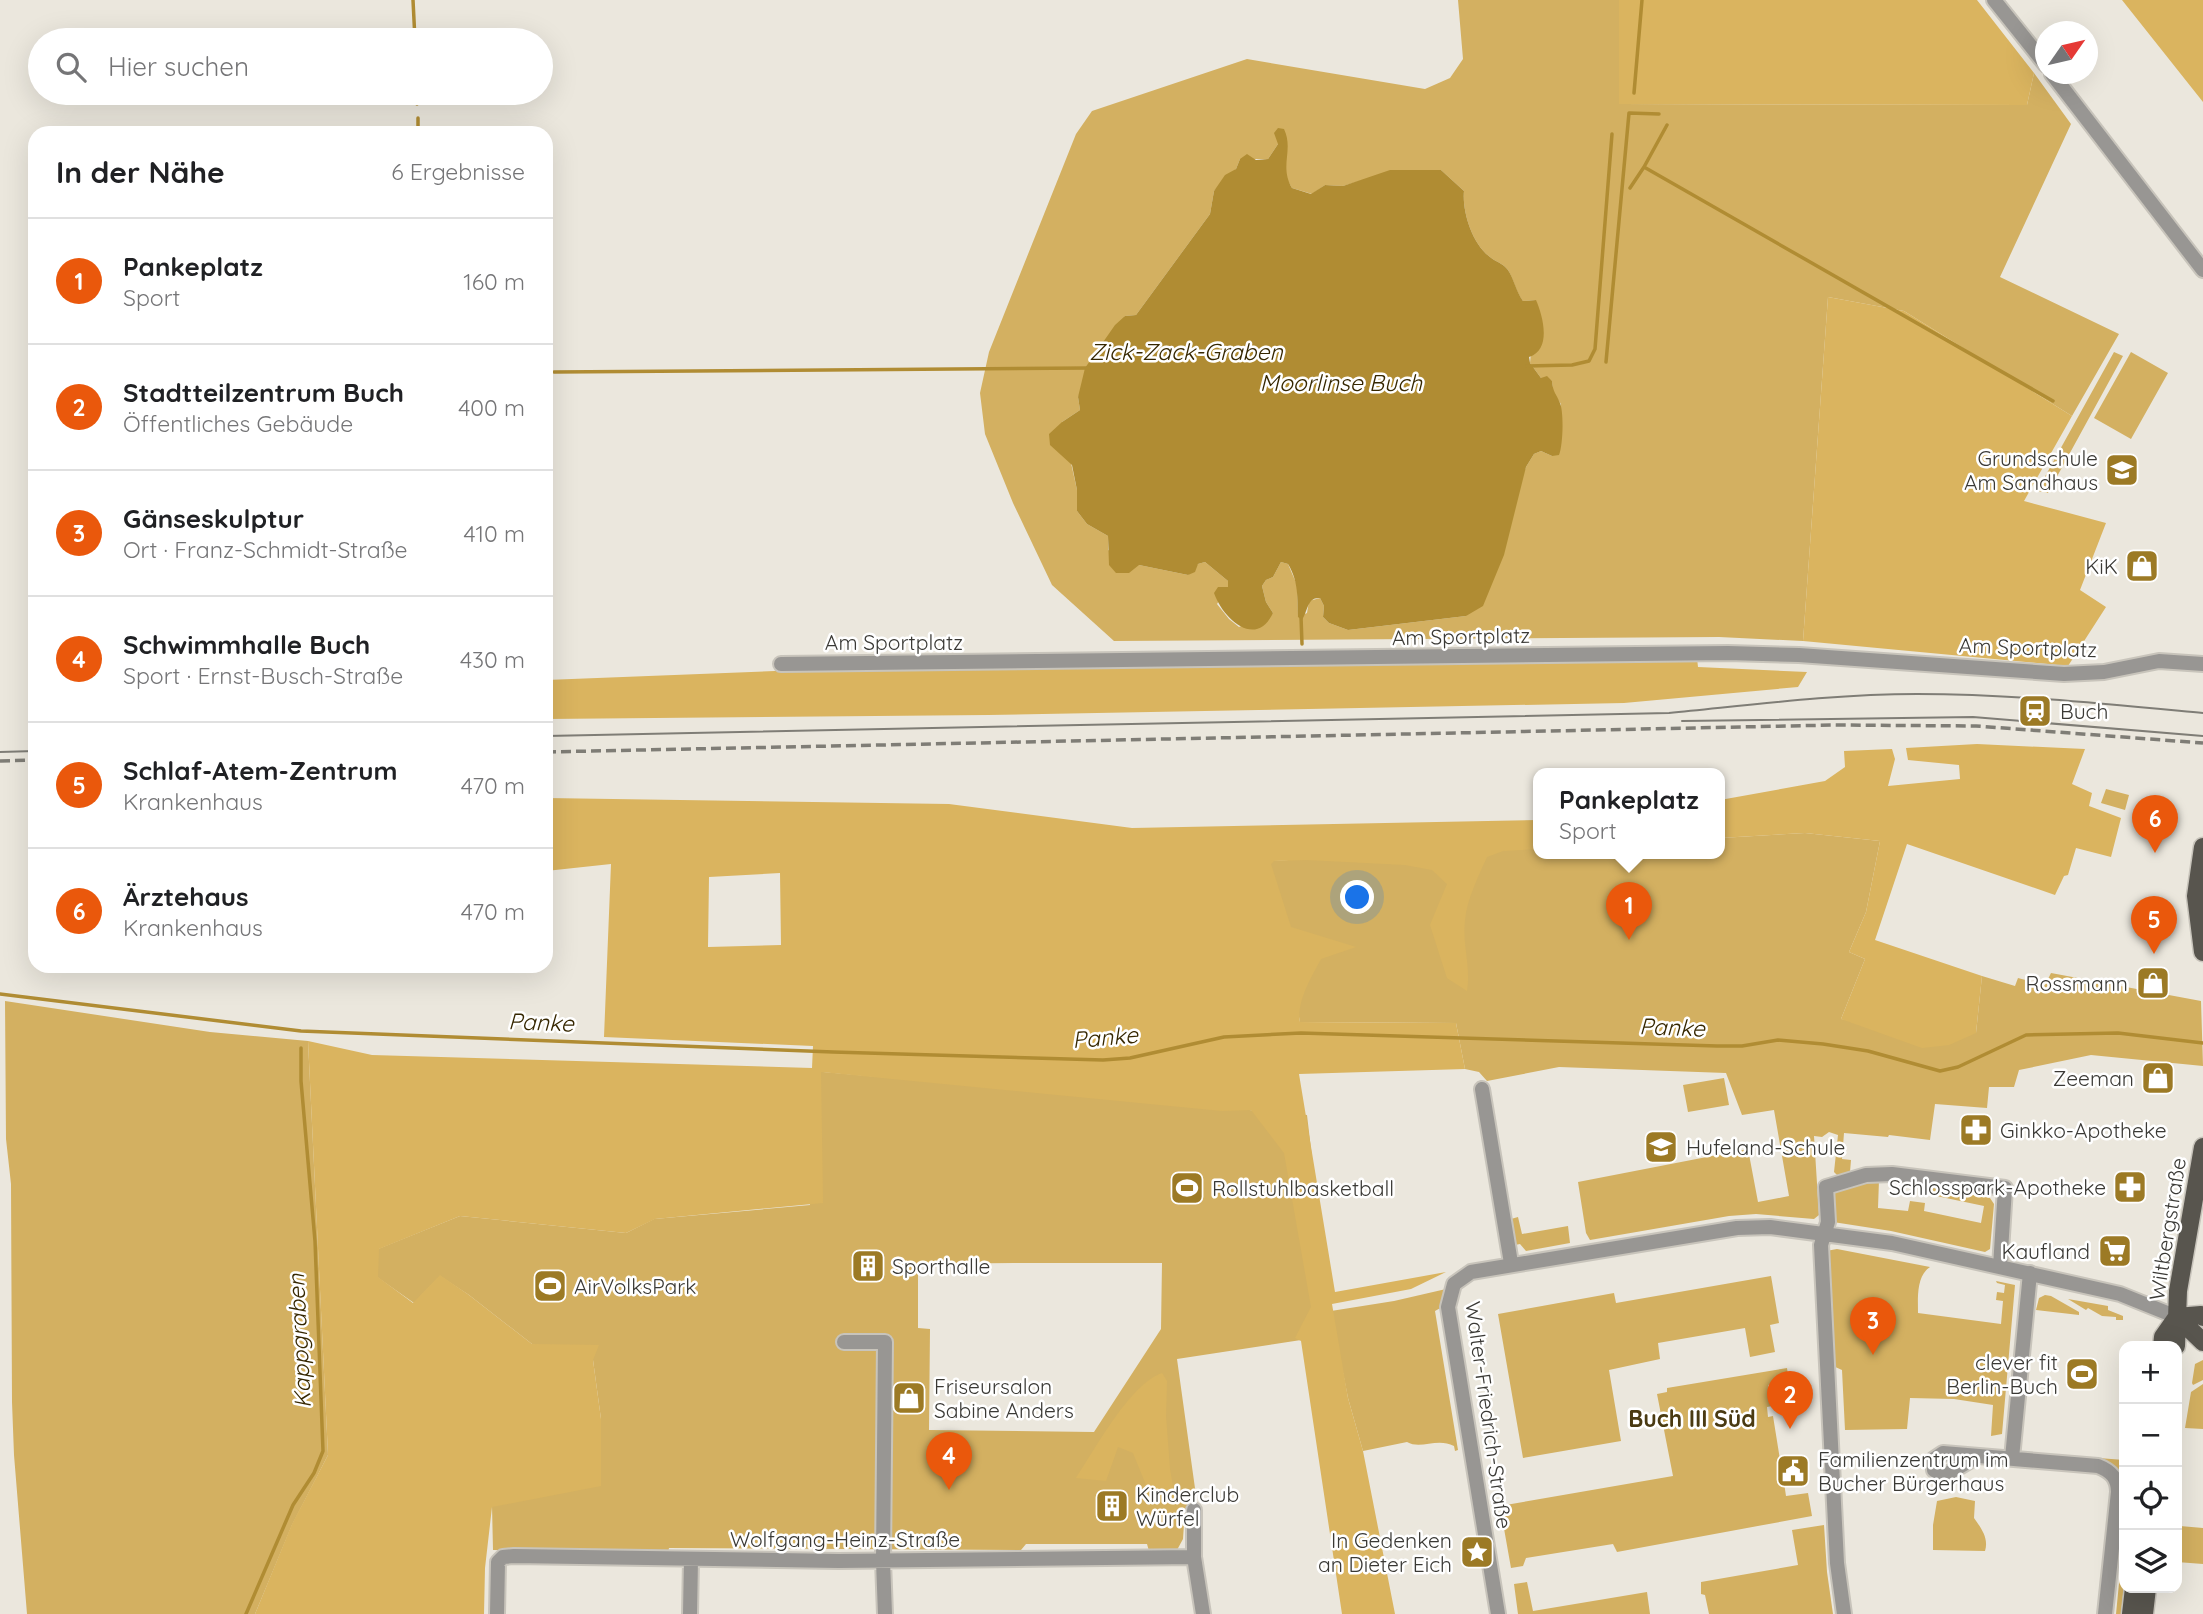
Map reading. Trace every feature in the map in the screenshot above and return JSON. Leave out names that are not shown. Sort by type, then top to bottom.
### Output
[{"type":"main road","points":[[2203,847],[2196,896],[2203,952]]},
{"type":"main road","name":"Wiltbergstraße","points":[[2176,1341],[2183,1256],[2203,1147]]},
{"type":"main road","points":[[2177,1317],[2203,1317]]},
{"type":"main road","points":[[2177,1317],[2203,1342]]},
{"type":"main road","name":"Wiltbergstraße","points":[[2163,1341],[2177,1317]]},
{"type":"main road","points":[[2131,1614],[2133,1593]]},
{"type":"main road","points":[[2144,1614],[2146,1593]]},
{"type":"street","points":[[1994,0],[2035,51]]},
{"type":"street","points":[[2060,84],[2203,270]]},
{"type":"street","name":"Am Sportplatz","points":[[781,664],[1728,653],[1799,654],[2064,674],[2104,672],[2174,660],[2203,664]]},
{"type":"street","points":[[1482,1089],[1511,1263]]},
{"type":"street","points":[[1844,1614],[1837,1563],[1821,1245],[1828,1222],[1826,1187],[1866,1175],[1892,1174],[2005,1188],[2000,1267]]},
{"type":"street","name":"Walter-Friedrich-Straße","points":[[1498,1614],[1448,1307],[1454,1284],[1464,1275],[1511,1263],[1737,1228],[1770,1227],[1892,1243],[2030,1273],[2120,1294],[2177,1317]]},
{"type":"street","points":[[2012,1458],[2030,1273]]},
{"type":"street","points":[[844,1342],[885,1342],[883,1561],[886,1614]]},
{"type":"street","points":[[1976,1457],[2098,1465],[2114,1476],[2118,1492],[2105,1614]]},
{"type":"street","points":[[1194,1510],[1194,1557],[1203,1614]]},
{"type":"street","name":"Wolfgang-Heinz-Straße","points":[[497,1614],[498,1562],[503,1557],[514,1556],[883,1561],[1194,1557]]},
{"type":"street","points":[[690,1614],[691,1559]]},
{"type":"shaded area","points":[[1458,0],[1619,0],[1620,104],[2027,105],[2034,73],[2035,84],[2042,84],[2071,124],[2000,277],[2119,334],[2072,416],[1904,311],[1828,297],[1803,641],[1719,637],[1114,641],[1052,585],[1013,503],[985,434],[980,393],[989,352],[1076,134],[1092,111],[1247,59],[1425,89],[1450,78],[1463,59]],"holes":[[[1278,144],[1286,158],[1286,178],[1292,188],[1312,194],[1325,185],[1343,186],[1363,180],[1441,170],[1464,191],[1467,217],[1478,244],[1508,270],[1523,301],[1536,300],[1530,363],[1541,378],[1552,381],[1553,393],[1561,404],[1552,456],[1541,451],[1534,454],[1526,467],[1466,616],[1348,630],[1329,623],[1323,617],[1324,606],[1320,598],[1309,601],[1307,613],[1298,617],[1297,585],[1288,564],[1281,562],[1273,577],[1266,580],[1262,586],[1266,602],[1273,613],[1239,627],[1217,604],[1228,587],[1228,581],[1205,562],[1198,564],[1188,575],[1139,565],[1108,550],[1108,536],[1087,524],[1077,511],[1077,490],[1062,422],[1080,410],[1078,397],[1125,316],[1136,315],[1210,214],[1214,191],[1236,169],[1240,159],[1268,159]]]},
{"type":"shaded area","points":[[1619,0],[1977,0],[2034,73],[2027,105],[1619,104]]},
{"type":"shaded area","points":[[2122,0],[2203,0],[2203,102]]},
{"type":"shaded area","points":[[1828,297],[1904,311],[2072,416],[2024,501],[2106,523],[2080,590],[2106,607],[2068,666],[1803,641]]},
{"type":"shaded area","points":[[2114,352],[2123,356],[2048,493],[2037,491]]},
{"type":"shaded area","points":[[2131,352],[2168,373],[2131,439],[2094,418]]},
{"type":"shaded area","points":[[1697,658],[1698,667],[1807,672],[1798,687],[1624,703],[988,715],[553,719],[553,680],[801,670]]},
{"type":"shaded area","points":[[1977,744],[2085,749],[2072,784],[2092,793],[2089,806],[2121,818],[2111,857],[2076,848],[2068,875],[2064,876],[2055,895],[1907,844],[1875,940],[1982,976],[1976,1033],[1949,1045],[1922,1048],[1841,1019],[1865,959],[1849,952],[1866,912],[1880,841],[1805,833],[1725,838],[1725,799],[1825,781],[1845,767],[1844,751],[1892,749],[1895,759],[1888,786],[1960,779],[1959,765],[1908,760],[1906,748]]},
{"type":"shaded area","points":[[2106,789],[2129,795],[2125,810],[2101,803]]},
{"type":"shaded area","points":[[553,798],[949,804],[1132,828],[1533,820],[1533,849],[1503,851],[1487,857],[1477,880],[1465,920],[1467,991],[1447,978],[1430,925],[1447,884],[1432,870],[1405,865],[1307,860],[1274,861],[1271,864],[1291,927],[1356,947],[1321,959],[1300,1006],[1300,1022],[1456,1023],[1465,1069],[1299,1074],[1335,1292],[1446,1272],[1411,1289],[1332,1304],[1348,1398],[1363,1451],[1395,1614],[1342,1614],[1301,1341],[1295,1338],[1311,1307],[1284,1153],[1251,1110],[1222,1111],[821,1072],[823,1203],[655,1219],[626,1233],[460,1216],[379,1249],[378,1277],[413,1303],[440,1275],[532,1344],[599,1345],[593,1360],[601,1419],[601,1486],[492,1507],[485,1568],[484,1614],[255,1614],[292,1524],[328,1455],[308,1041],[372,1055],[812,1068],[813,1046],[604,1037],[611,864],[553,870]],"holes":[[[780,873],[781,945],[708,947],[709,877]]]},
{"type":"shaded area","points":[[1805,833],[1880,841],[1866,912],[1849,952],[1865,959],[1841,1019],[1976,1033],[1982,976],[2015,986],[2018,978],[2045,985],[2051,973],[2201,1001],[2203,1066],[2091,1055],[2019,1070],[2014,1087],[1989,1087],[1987,1108],[1935,1104],[1930,1140],[1844,1133],[1842,1159],[1851,1160],[1850,1172],[1838,1176],[1834,1172],[1838,1135],[1829,1132],[1822,1137],[1814,1136],[1819,1215],[1814,1219],[1756,1214],[1729,1216],[1590,1240],[1586,1233],[1578,1182],[1748,1149],[1758,1202],[1789,1196],[1774,1110],[1742,1115],[1726,1073],[1559,1067],[1487,1081],[1479,1072],[1465,1069],[1456,1023],[1300,1022],[1269,861],[1533,847],[1533,859],[1725,859],[1725,838]]},
{"type":"shaded area","points":[[5,1001],[210,1032],[308,1041],[328,1455],[292,1525],[255,1614],[27,1614],[12,1402],[11,1184],[6,1139]]},
{"type":"shaded area","points":[[812,1071],[1307,1115],[1328,1293],[1301,1340],[1177,1359],[1199,1517],[1184,1524],[1183,1539],[1177,1550],[1149,1551],[1147,1544],[1026,1544],[1021,1550],[493,1550],[492,1506],[601,1419],[593,1360],[532,1344],[440,1276],[414,1303],[377,1277],[378,1249],[460,1216],[626,1233],[654,1219],[810,1205]],"holes":[[[1162,1263],[1161,1329],[1094,1432],[929,1430],[930,1329],[918,1328],[918,1264]]]},
{"type":"shaded area","points":[[1724,1078],[1729,1105],[1688,1112],[1683,1085]]},
{"type":"shaded area","points":[[1879,1180],[1878,1208],[1908,1211],[1910,1201],[1925,1203],[1924,1211],[1981,1223],[1984,1206],[1922,1193],[1923,1186],[1990,1198],[1994,1204],[1990,1249],[1985,1252],[1891,1231],[1833,1222],[1831,1196],[1847,1186]]},
{"type":"shaded area","points":[[1518,1217],[1522,1234],[1568,1226],[1570,1243],[1526,1251],[1520,1244],[1515,1245],[1511,1219]]},
{"type":"shaded area","points":[[1837,1249],[1930,1267],[1920,1282],[1918,1313],[2001,1324],[2003,1301],[1996,1300],[1997,1292],[2004,1293],[2005,1285],[1996,1281],[2015,1285],[2002,1434],[1991,1436],[1993,1405],[1954,1399],[1910,1398],[1907,1429],[1845,1430],[1842,1370],[1833,1366],[1826,1251]]},
{"type":"shaded area","points":[[1771,1276],[1779,1323],[1770,1325],[1775,1352],[1750,1357],[1745,1328],[1658,1343],[1660,1359],[1609,1370],[1621,1441],[1523,1458],[1498,1314],[1614,1293],[1616,1303]]},
{"type":"shaded area","points":[[1446,1289],[1444,1306],[1435,1311],[1458,1450],[1455,1451],[1454,1446],[1448,1444],[1418,1445],[1407,1442],[1363,1451],[1348,1398],[1331,1311]]},
{"type":"shaded area","points":[[2045,1295],[2079,1312],[2079,1315],[2036,1310],[2039,1298]]},
{"type":"shaded area","points":[[2068,1299],[2108,1306],[2108,1310],[2123,1316],[2123,1320],[2102,1316],[2088,1308],[2086,1310]]},
{"type":"shaded area","points":[[2203,1360],[2203,1380],[2193,1385],[2195,1364]]},
{"type":"shaded area","points":[[1787,1368],[1789,1382],[1768,1385],[1772,1406],[1767,1407],[1768,1417],[1773,1416],[1781,1466],[1777,1467],[1778,1477],[1783,1476],[1786,1496],[1808,1493],[1812,1516],[1617,1552],[1613,1544],[1526,1558],[1523,1566],[1511,1568],[1500,1506],[1673,1476],[1657,1394],[1667,1392],[1667,1388]]},
{"type":"shaded area","points":[[1162,1373],[1167,1381],[1166,1416],[1174,1492],[1151,1497],[1133,1453],[1118,1447],[1106,1481],[1076,1478],[1126,1403],[1150,1379]]},
{"type":"shaded area","points":[[2203,1384],[2203,1429],[2185,1428],[2191,1392]]},
{"type":"shaded area","points":[[2086,1457],[2119,1460],[2119,1479],[2086,1461]]},
{"type":"shaded area","points":[[1956,1497],[1975,1501],[1974,1518],[1985,1537],[1985,1551],[1933,1550],[1937,1501]]},
{"type":"shaded area","points":[[1824,1525],[1833,1614],[1709,1614],[1705,1595],[1701,1594],[1701,1582],[1798,1565],[1792,1530]]},
{"type":"shaded area","points":[[2182,1526],[2203,1528],[2203,1564],[2182,1562]]},
{"type":"shaded area","points":[[1527,1582],[1533,1611],[1647,1592],[1650,1614],[1518,1614],[1514,1584]]},
{"type":"shaded area","points":[[2119,1583],[2119,1593],[2123,1593],[2121,1614],[2116,1614]]},
{"type":"water","name":"Moorlinse Buch","points":[[1278,128],[1284,129],[1287,137],[1286,165],[1292,188],[1311,194],[1325,185],[1343,186],[1390,170],[1441,170],[1464,191],[1467,217],[1478,244],[1508,270],[1523,301],[1536,300],[1539,307],[1543,340],[1541,347],[1529,357],[1530,363],[1541,378],[1547,376],[1552,381],[1560,403],[1562,437],[1559,455],[1552,456],[1541,451],[1534,454],[1526,467],[1504,555],[1483,606],[1466,616],[1348,630],[1329,623],[1323,617],[1324,606],[1320,598],[1316,598],[1310,602],[1302,620],[1298,617],[1294,577],[1288,564],[1281,562],[1273,577],[1266,580],[1262,586],[1266,602],[1273,613],[1266,624],[1258,629],[1240,626],[1225,612],[1214,593],[1218,587],[1228,587],[1228,581],[1205,562],[1198,564],[1195,572],[1188,575],[1139,565],[1129,573],[1116,573],[1109,565],[1108,536],[1087,524],[1077,511],[1077,490],[1072,465],[1050,445],[1049,434],[1080,410],[1078,397],[1085,368],[1115,325],[1125,316],[1136,315],[1210,214],[1214,191],[1225,175],[1236,169],[1240,159],[1247,154],[1256,160],[1268,159],[1278,144],[1274,133]]},
{"type":"waterway","name":"Zick-Zack-Graben","points":[[413,0],[414,28]]},
{"type":"waterway","points":[[1634,93],[1642,0]]},
{"type":"waterway","points":[[1606,362],[1629,113],[1659,114]]},
{"type":"waterway","name":"Zick-Zack-Graben","points":[[418,118],[418,126]]},
{"type":"waterway","points":[[1667,125],[1644,167],[2053,401]]},
{"type":"waterway","name":"Zick-Zack-Graben","points":[[1527,366],[1572,365],[1589,361],[1595,349],[1612,134]]},
{"type":"waterway","points":[[1630,188],[1644,167]]},
{"type":"waterway","name":"Zick-Zack-Graben","points":[[554,372],[1089,368]]},
{"type":"waterway","points":[[1301,617],[1302,644]]},
{"type":"waterway","name":"Panke","points":[[0,994],[301,1031],[1103,1060],[1130,1058],[1224,1037],[1301,1033],[1717,1046],[1742,1046],[1778,1040],[1868,1051],[1940,1071],[1958,1067],[2026,1035],[2118,1033],[2203,1043]]},
{"type":"waterway","name":"Kappgraben","points":[[246,1614],[293,1505],[314,1473],[323,1451],[315,1241],[301,1081],[301,1048]]},
{"type":"tram line","points":[[553,736],[1669,713],[1886,694],[2024,698],[2203,713]]},
{"type":"tram line","points":[[1682,721],[1973,717],[2203,736]]},
{"type":"tram line","points":[[0,752],[28,751]]},
{"type":"railway","points":[[553,752],[1835,725],[1976,726],[2203,743]]},
{"type":"railway","points":[[0,761],[28,760]]},
{"type":"place","name":"Grundschule Am Sandhaus","points":[[2122,470]]},
{"type":"place","name":"KiK","points":[[2142,566]]},
{"type":"place","name":"Buch","points":[[2035,711]]},
{"type":"place","name":"Ärztehaus","points":[[2155,853]]},
{"type":"place","name":"Pankeplatz","points":[[1629,940]]},
{"type":"place","name":"Schlaf-Atem-Zentrum","points":[[2154,954]]},
{"type":"place","name":"Rossmann","points":[[2153,983]]},
{"type":"place","name":"Zeeman","points":[[2158,1078]]},
{"type":"place","name":"Ginkko-Apotheke","points":[[1976,1130]]},
{"type":"place","name":"Hufeland-Schule","points":[[1661,1147]]},
{"type":"place","name":"Schlosspark-Apotheke","points":[[2130,1187]]},
{"type":"place","name":"Rollstuhlbasketball","points":[[1187,1188]]},
{"type":"place","name":"Kaufland","points":[[2115,1251]]},
{"type":"place","name":"Sporthalle","points":[[868,1266]]},
{"type":"place","name":"AirVolksPark","points":[[550,1286]]},
{"type":"place","name":"Gänseskulptur","points":[[1873,1355]]},
{"type":"place","name":"clever fit Berlin-Buch","points":[[2082,1374]]},
{"type":"place","name":"Friseursalon Sabine Anders","points":[[909,1398]]},
{"type":"place","name":"Stadtteilzentrum Buch","points":[[1790,1429]]},
{"type":"place","name":"Familienzentrum im Bucher Bürgerhaus","points":[[1793,1471]]},
{"type":"place","name":"Schwimmhalle Buch","points":[[949,1490]]},
{"type":"place","name":"Kinderclub Würfel","points":[[1112,1506]]},
{"type":"place","name":"In Gedenken an Dieter Eich","points":[[1477,1552]]},
{"type":"district","name":"Buch III Süd","points":[[1692,1418]]}]
